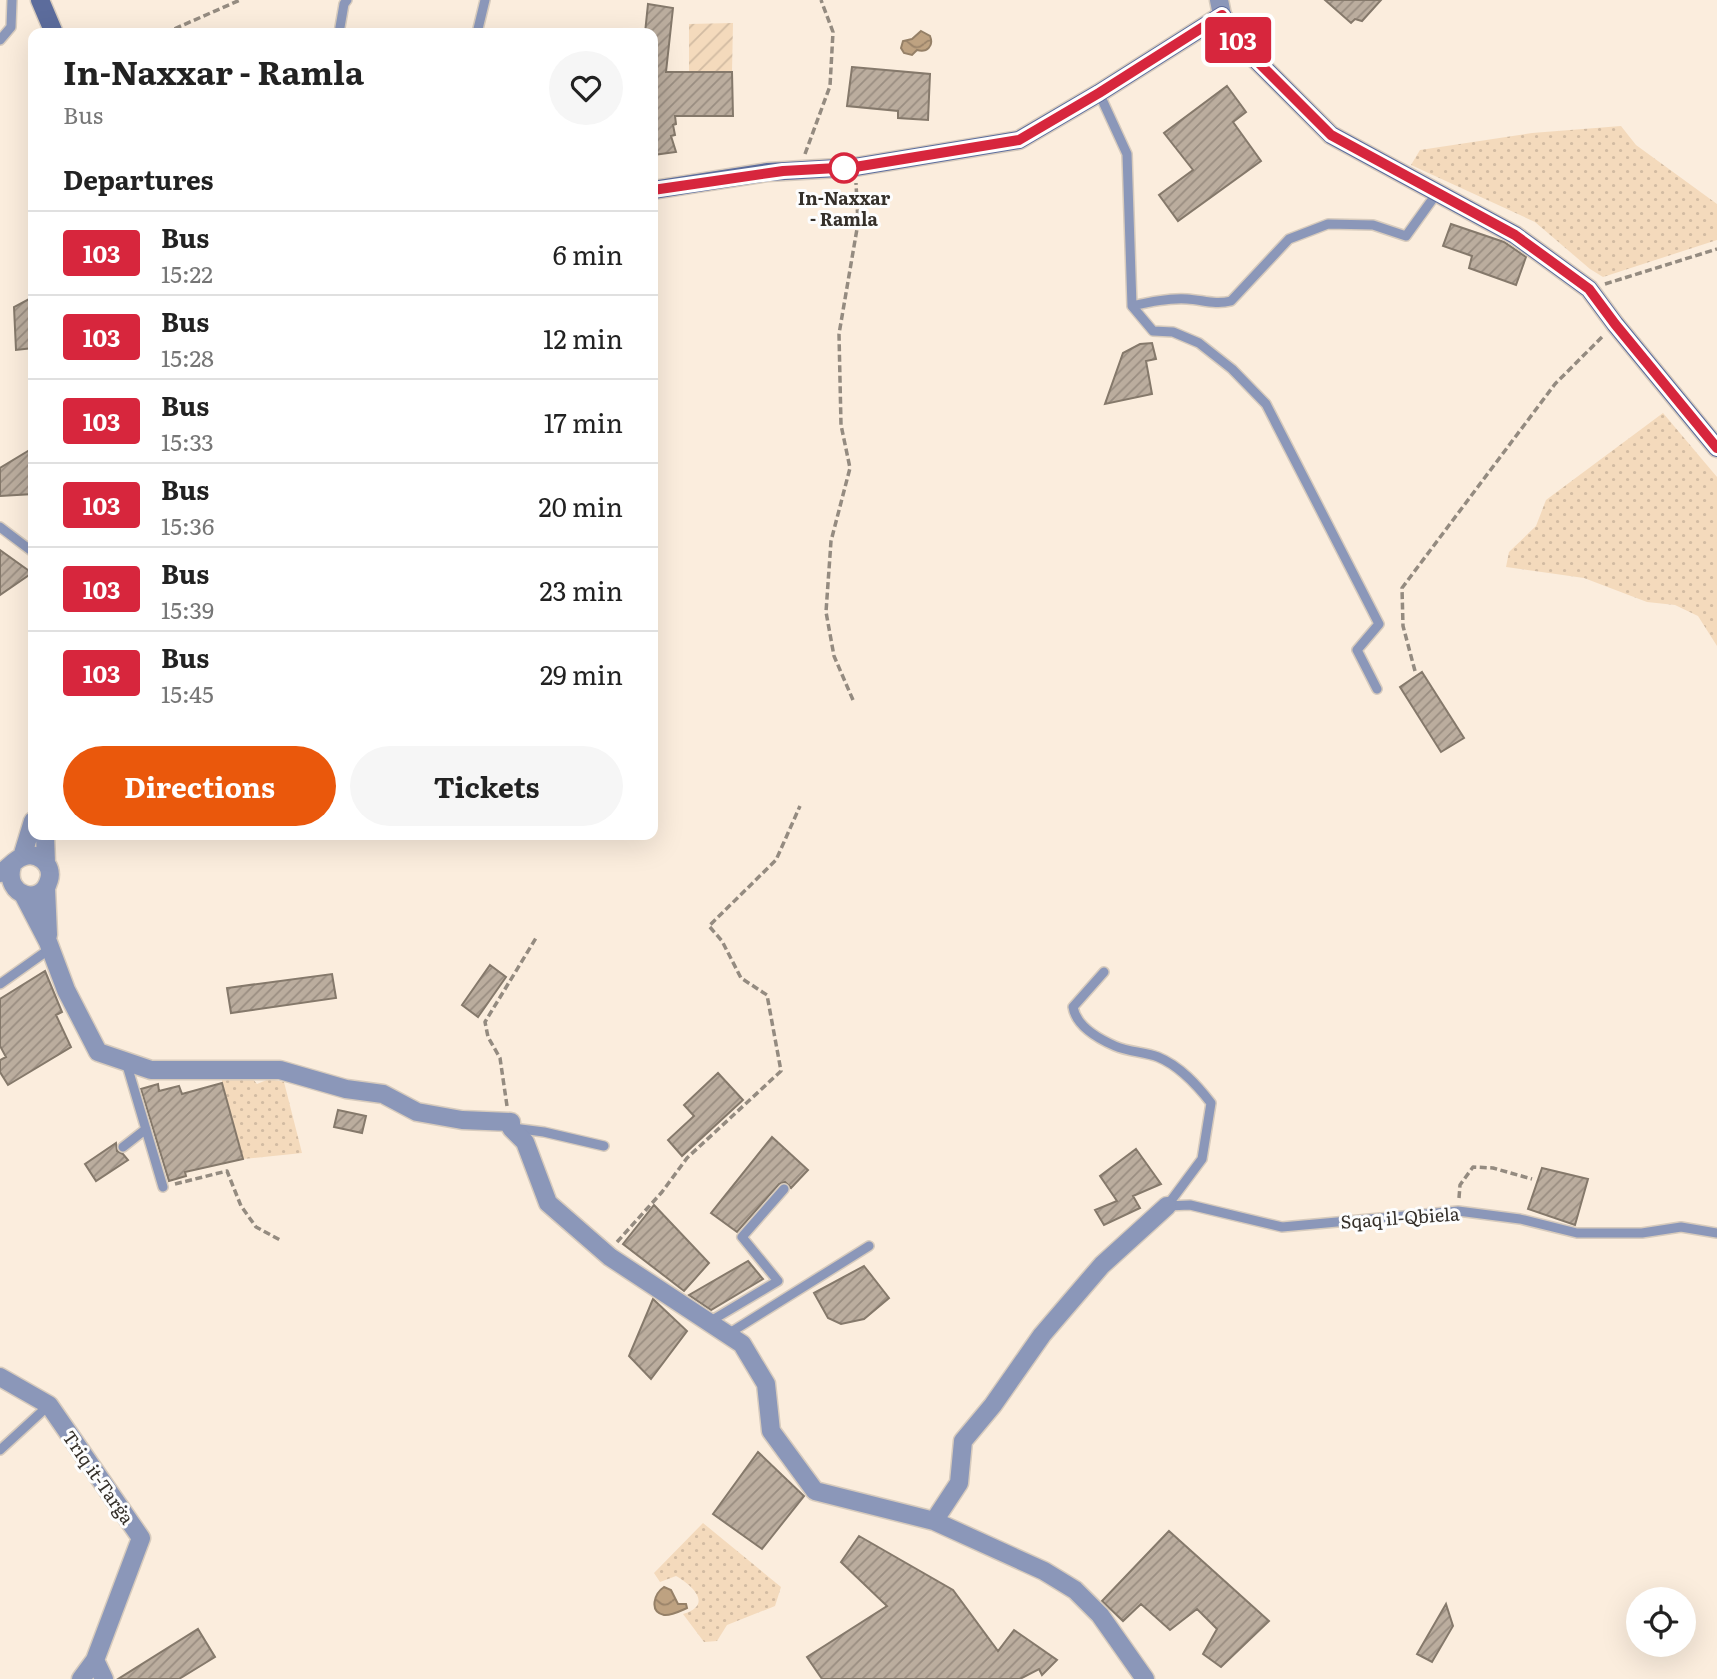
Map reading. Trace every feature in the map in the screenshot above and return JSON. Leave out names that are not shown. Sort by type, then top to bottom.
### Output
[{"type":"main road","points":[[40,0],[52,28]]},
{"type":"main road","points":[[658,189],[799,169],[855,167],[1019,140],[1099,93],[1224,5],[1240,44],[1331,135],[1515,235],[1589,289],[1717,448]]},
{"type":"street","points":[[28,831],[11,866],[10,880],[13,893],[50,945]]},
{"type":"street","points":[[45,840],[46,863],[50,876],[46,888],[50,945],[66,990],[99,1052],[151,1070],[280,1070],[346,1089],[383,1094],[416,1112],[511,1125],[524,1142],[548,1203],[610,1256],[742,1344],[766,1384],[771,1431],[815,1491],[934,1521],[1044,1571],[1074,1590],[1100,1615],[1145,1679]]},
{"type":"street","points":[[11,866],[35,856],[46,863]]},
{"type":"street","points":[[13,893],[36,895],[46,888]]},
{"type":"street","points":[[934,1521],[959,1483],[963,1441],[993,1405],[1050,1325],[1102,1265],[1167,1206]]},
{"type":"street","name":"Triq it-Tarġa","points":[[0,1377],[49,1405],[141,1538],[95,1660],[81,1679]]},
{"type":"street","points":[[95,1660],[104,1679]]},
{"type":"lane","points":[[0,40],[11,27],[12,0]]},
{"type":"lane","points":[[340,28],[347,0]]},
{"type":"lane","points":[[478,28],[485,0]]},
{"type":"lane","points":[[1099,93],[1128,154],[1132,306],[1153,331],[1173,332],[1199,343],[1232,369],[1266,404],[1379,624],[1357,650],[1377,689]]},
{"type":"lane","points":[[1132,306],[1166,299],[1189,299],[1219,304],[1231,301],[1290,239],[1328,224],[1373,225],[1406,236],[1437,193]]},
{"type":"lane","points":[[0,527],[28,548]]},
{"type":"lane","points":[[0,984],[50,945]]},
{"type":"lane","points":[[1104,972],[1073,1007],[1074,1016],[1079,1023],[1116,1047],[1160,1057],[1192,1079],[1212,1103],[1202,1159],[1167,1206]]},
{"type":"lane","points":[[127,1062],[163,1187]]},
{"type":"lane","points":[[511,1125],[604,1146]]},
{"type":"lane","points":[[123,1147],[146,1129]]},
{"type":"lane","points":[[709,1322],[778,1281],[742,1237],[784,1189]]},
{"type":"lane","name":"Sqaq il-Qbiela","points":[[1167,1206],[1190,1205],[1282,1227],[1458,1211],[1520,1219],[1577,1233],[1642,1233],[1681,1227],[1717,1233]]},
{"type":"lane","points":[[728,1335],[869,1246]]},
{"type":"lane","points":[[0,1450],[49,1405]]},
{"type":"path","points":[[176,28],[240,0]]},
{"type":"path","points":[[799,169],[830,86],[833,32],[821,0]]},
{"type":"path","points":[[853,700],[834,656],[826,612],[831,541],[850,468],[841,425],[839,334],[858,223],[855,167]]},
{"type":"path","points":[[1589,289],[1717,249]]},
{"type":"path","points":[[1415,671],[1403,626],[1402,588],[1555,384],[1615,324]]},
{"type":"path","points":[[610,1256],[618,1241],[662,1192],[687,1158],[781,1071],[767,995],[741,978],[723,941],[709,926],[776,860],[800,806]]},
{"type":"path","points":[[511,1125],[500,1058],[488,1037],[485,1022],[536,938]]},
{"type":"path","points":[[1458,1211],[1460,1185],[1472,1167],[1493,1168],[1532,1179]]},
{"type":"path","points":[[175,1184],[227,1171],[241,1206],[256,1227],[279,1240]]},
{"type":"shaded area","points":[[733,23],[732,72],[689,72],[689,24]]},
{"type":"shaded area","points":[[1621,126],[1636,145],[1717,204],[1717,240],[1603,277],[1535,222],[1411,165],[1420,150],[1532,133]]},
{"type":"shaded area","points":[[1663,413],[1717,477],[1717,646],[1698,616],[1675,605],[1647,602],[1584,578],[1506,567],[1509,552],[1536,526],[1546,500]]},
{"type":"shaded area","points":[[222,1074],[251,1077],[257,1084],[269,1079],[284,1082],[302,1153],[243,1159],[222,1083]]},
{"type":"shaded area","points":[[703,1523],[781,1587],[775,1606],[727,1625],[717,1641],[704,1642],[683,1614],[697,1606],[697,1595],[688,1584],[676,1576],[660,1582],[654,1573]]},
{"type":"water","points":[[921,31],[930,36],[929,48],[917,50],[912,55],[904,53],[901,48],[903,41],[912,39]]},
{"type":"water","points":[[664,1587],[671,1590],[678,1604],[686,1604],[687,1608],[670,1615],[659,1613],[655,1602]]},
{"type":"building","points":[[1325,0],[1381,0],[1362,21],[1355,19],[1351,23]]},
{"type":"building","points":[[648,4],[673,8],[666,72],[732,72],[733,116],[675,116],[675,135],[671,136],[676,152],[658,154],[658,28],[646,28]]},
{"type":"building","points":[[852,67],[930,74],[928,120],[898,118],[898,111],[847,106]]},
{"type":"building","points":[[1227,86],[1246,112],[1233,122],[1261,161],[1178,221],[1159,195],[1193,170],[1164,133]]},
{"type":"building","points":[[1451,224],[1504,242],[1526,257],[1516,285],[1469,268],[1472,256],[1443,246]]},
{"type":"building","points":[[28,300],[28,349],[16,350],[14,307]]},
{"type":"building","points":[[1152,343],[1156,359],[1146,361],[1152,394],[1105,404],[1123,353],[1140,344]]},
{"type":"building","points":[[28,451],[28,494],[0,496],[0,468]]},
{"type":"building","points":[[0,550],[28,570],[28,576],[0,595]]},
{"type":"building","points":[[1422,672],[1464,738],[1441,752],[1400,687]]},
{"type":"building","points":[[490,965],[506,977],[478,1017],[462,1005]]},
{"type":"building","points":[[45,971],[62,1012],[56,1015],[71,1047],[8,1085],[0,1072],[0,1060],[6,1057],[0,1046],[0,999]]},
{"type":"building","points":[[332,974],[336,998],[231,1013],[227,988]]},
{"type":"building","points":[[718,1073],[743,1100],[682,1156],[668,1140],[694,1116],[684,1105]]},
{"type":"building","points":[[222,1083],[243,1159],[185,1172],[186,1176],[169,1181],[141,1089],[158,1084],[159,1091],[179,1086],[182,1094]]},
{"type":"building","points":[[338,1110],[366,1116],[362,1133],[334,1127]]},
{"type":"building","points":[[772,1137],[808,1170],[791,1188],[785,1182],[779,1184],[737,1232],[711,1213]]},
{"type":"building","points":[[116,1143],[117,1151],[128,1160],[96,1181],[85,1164]]},
{"type":"building","points":[[1136,1149],[1161,1184],[1133,1196],[1140,1208],[1104,1225],[1095,1210],[1117,1201],[1100,1176]]},
{"type":"building","points":[[1542,1168],[1588,1179],[1575,1225],[1528,1209]]},
{"type":"building","points":[[654,1205],[709,1263],[684,1291],[623,1244]]},
{"type":"building","points":[[748,1261],[763,1279],[711,1310],[689,1295]]},
{"type":"building","points":[[864,1266],[889,1298],[864,1319],[841,1324],[828,1318],[814,1293]]},
{"type":"building","points":[[653,1299],[687,1331],[651,1379],[629,1356]]},
{"type":"building","points":[[758,1452],[804,1496],[762,1549],[713,1514]]},
{"type":"building","points":[[1169,1531],[1269,1621],[1221,1667],[1203,1654],[1217,1629],[1197,1609],[1170,1630],[1141,1604],[1123,1621],[1102,1601]]},
{"type":"building","points":[[859,1536],[953,1590],[998,1651],[1014,1630],[1057,1660],[1042,1675],[1039,1669],[1020,1679],[822,1679],[807,1657],[887,1606],[841,1562]]},
{"type":"building","points":[[1446,1604],[1453,1626],[1432,1662],[1417,1654]]},
{"type":"building","points":[[198,1629],[215,1657],[179,1679],[118,1679]]},
{"type":"bus line","name":"103","points":[[658,189],[768,172],[855,167],[1019,140],[1222,15],[1240,44],[1331,135],[1515,235],[1589,289],[1717,448]]},
{"type":"place","name":"In-Naxxar - Ramla","points":[[844,168]]}]
